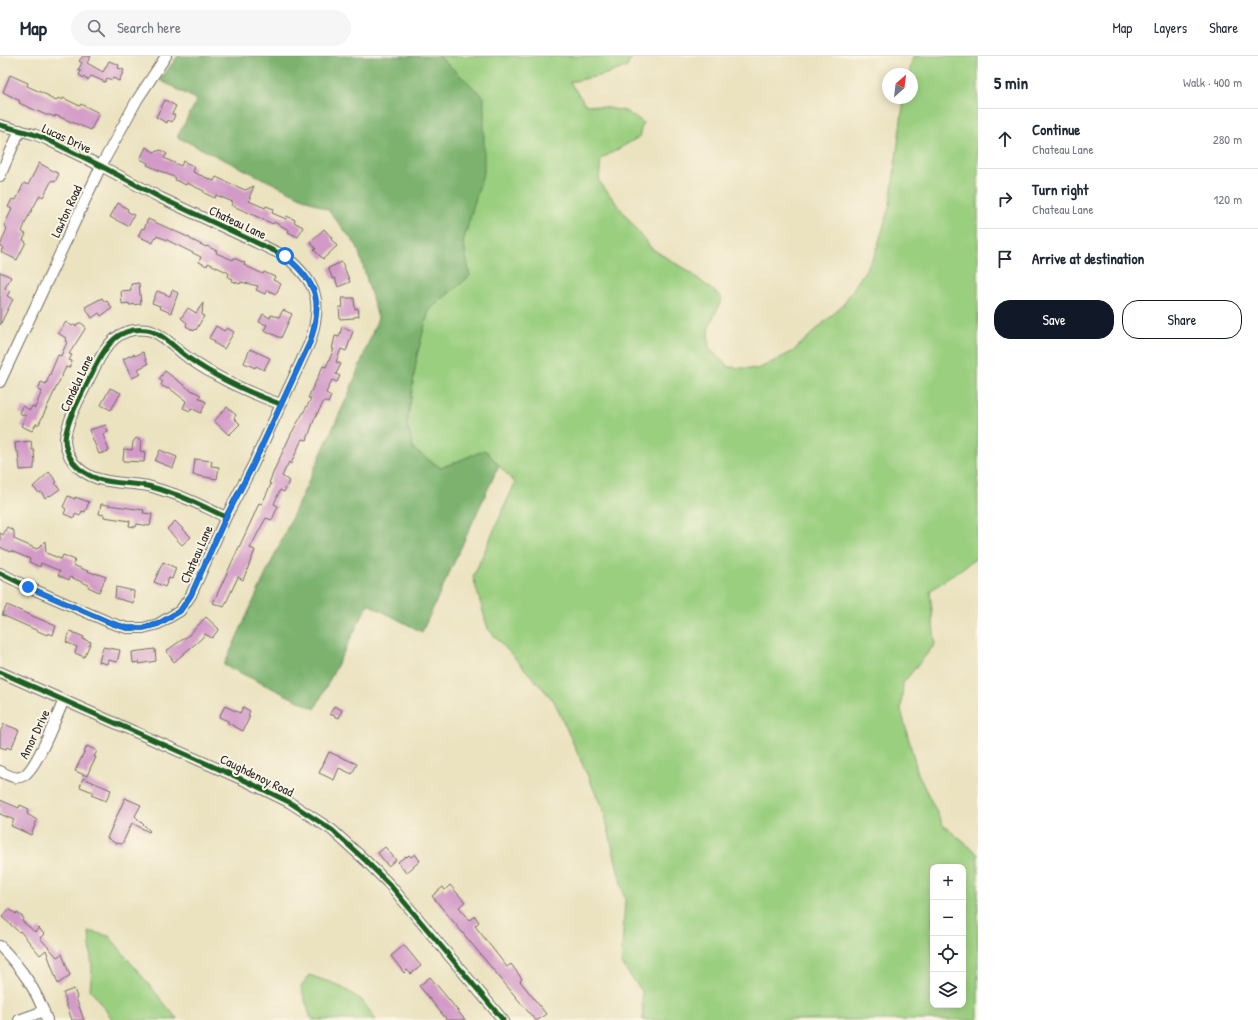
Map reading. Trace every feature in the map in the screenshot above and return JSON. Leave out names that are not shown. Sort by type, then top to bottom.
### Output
[{"type":"street","points":[[153,56],[164,58]]},
{"type":"street","name":"Lawton Road","points":[[0,382],[101,166],[137,100],[164,58]]},
{"type":"street","name":"Lucas Drive","points":[[0,125],[46,139],[101,166]]},
{"type":"street","points":[[0,176],[20,130]]},
{"type":"street","name":"Chateau Lane","points":[[0,573],[111,623],[127,628],[143,628],[158,624],[180,611],[191,595],[226,517],[253,465],[310,342],[316,323],[317,302],[315,294],[299,268],[285,256],[160,198],[101,166]]},
{"type":"street","name":"Candela Lane","points":[[226,517],[173,493],[148,486],[103,481],[87,475],[75,465],[66,449],[65,440],[68,425],[98,361],[109,342],[120,335],[134,329],[149,330],[164,338],[195,364],[213,375],[280,404]]},
{"type":"street","name":"Caughdenoy Road","points":[[0,672],[248,782],[289,802],[332,830],[390,885],[503,1020]]},
{"type":"street","name":"Amor Drive","points":[[0,772],[14,778],[24,776],[32,768],[64,700]]},
{"type":"street","points":[[0,946],[14,960],[30,982],[46,1015],[19,1020]]},
{"type":"green space","points":[[178,56],[435,56],[441,58],[484,97],[484,170],[463,242],[470,276],[429,310],[417,355],[407,425],[414,450],[441,468],[485,450],[499,465],[422,632],[368,604],[315,709],[224,665],[349,393],[378,318],[357,246],[328,210],[177,137],[197,100],[160,80]]},
{"type":"green space","points":[[435,56],[632,56],[627,67],[603,75],[570,82],[585,104],[625,111],[643,122],[639,137],[601,159],[599,181],[651,248],[691,273],[722,298],[708,330],[709,349],[729,367],[758,369],[792,352],[843,305],[875,255],[890,204],[903,104],[918,104],[918,68],[910,68],[913,56],[978,56],[978,557],[930,591],[935,644],[903,683],[901,710],[918,774],[943,825],[978,854],[978,1020],[643,1020],[642,991],[621,964],[625,900],[604,812],[554,701],[488,629],[473,577],[515,483],[485,450],[441,468],[414,450],[407,425],[417,355],[429,310],[470,276],[463,242],[484,170],[441,58]]},
{"type":"green space","points":[[89,931],[109,936],[178,1020],[113,1020],[90,989],[92,970]]},
{"type":"green space","points":[[309,975],[338,985],[362,1000],[376,1020],[313,1020],[310,1016],[301,987]]},
{"type":"building","points":[[83,56],[91,56],[87,63],[103,72],[109,61],[119,65],[118,68],[124,70],[119,81],[113,78],[112,80],[107,78],[105,82],[91,76],[88,80],[79,75],[81,71],[78,70],[82,63],[79,61]]},
{"type":"building","points":[[10,75],[28,83],[27,86],[49,96],[48,97],[56,101],[58,98],[62,100],[63,98],[80,106],[81,104],[99,113],[91,130],[55,115],[55,117],[46,115],[19,103],[20,101],[3,92]]},
{"type":"building","points":[[165,100],[176,106],[172,114],[175,115],[172,122],[168,120],[167,123],[156,117]]},
{"type":"building","points":[[146,147],[154,152],[161,150],[167,154],[164,158],[181,166],[183,161],[195,167],[193,172],[214,181],[216,177],[245,190],[254,186],[249,201],[265,208],[266,206],[274,209],[272,213],[286,219],[287,216],[295,220],[294,222],[303,227],[298,237],[274,222],[273,224],[231,205],[233,202],[216,195],[215,198],[204,193],[204,191],[187,183],[186,185],[175,180],[176,178],[147,165],[148,163],[140,159]]},
{"type":"building","points":[[39,163],[59,174],[55,182],[52,180],[43,197],[40,195],[26,221],[22,232],[26,234],[23,240],[26,242],[17,260],[1,252],[3,247],[0,246],[7,228],[4,226],[12,209],[8,207],[12,199],[16,200],[24,183],[28,185]]},
{"type":"building","points":[[118,203],[134,215],[128,226],[110,217]]},
{"type":"building","points":[[148,219],[217,251],[216,253],[233,260],[234,258],[245,263],[244,265],[263,274],[264,272],[275,277],[273,280],[281,284],[276,294],[267,290],[265,294],[256,290],[258,286],[241,282],[240,284],[232,281],[233,279],[228,277],[229,273],[208,263],[207,266],[199,262],[201,257],[165,239],[156,236],[153,243],[138,236],[142,228],[144,229]]},
{"type":"building","points":[[324,229],[337,246],[323,259],[314,250],[316,249],[310,242]]},
{"type":"building","points":[[342,262],[350,282],[338,287],[335,278],[333,279],[328,268]]},
{"type":"building","points":[[0,272],[11,277],[5,288],[10,291],[7,296],[13,299],[0,325]]},
{"type":"building","points":[[139,283],[141,304],[122,304],[121,291],[131,290],[131,284]]},
{"type":"building","points":[[172,290],[178,293],[171,313],[152,303],[157,291],[170,296]]},
{"type":"building","points":[[102,298],[105,302],[107,301],[112,308],[101,316],[99,313],[92,318],[85,307]]},
{"type":"building","points":[[342,298],[354,298],[355,309],[358,308],[359,316],[340,319],[339,307],[343,307]]},
{"type":"building","points":[[203,303],[202,315],[204,316],[194,331],[186,326],[187,323],[181,318],[188,308],[196,313]]},
{"type":"building","points":[[283,310],[292,314],[281,338],[264,330],[267,325],[259,322],[263,314],[270,318],[271,315],[279,317]]},
{"type":"building","points":[[66,322],[72,326],[76,326],[78,323],[81,323],[85,326],[85,329],[69,354],[72,355],[69,360],[72,361],[69,368],[66,367],[39,424],[36,424],[32,431],[21,426],[26,416],[19,413],[22,406],[30,410],[32,406],[35,408],[42,391],[38,390],[41,382],[46,384],[58,355],[61,356],[67,342],[65,341],[66,338],[58,333]]},
{"type":"building","points":[[216,326],[224,331],[227,328],[234,332],[224,349],[209,338]]},
{"type":"building","points":[[342,327],[353,331],[346,351],[341,349],[336,362],[341,364],[336,374],[340,376],[337,382],[332,380],[326,393],[331,396],[328,403],[324,401],[314,420],[307,440],[302,439],[291,464],[289,462],[282,476],[289,481],[284,492],[280,490],[274,504],[278,506],[272,520],[266,518],[250,548],[255,550],[243,580],[238,577],[224,607],[213,603],[259,503],[262,504],[271,484],[269,483],[276,466],[291,434],[311,399],[308,398],[323,366],[326,367],[334,349],[332,349],[335,336],[339,337]]},
{"type":"building","points":[[250,349],[270,358],[264,370],[244,363]]},
{"type":"building","points":[[143,352],[148,364],[138,369],[141,374],[132,378],[123,359]]},
{"type":"building","points":[[165,371],[189,389],[201,395],[199,398],[206,402],[201,413],[191,408],[190,411],[183,408],[186,401],[169,388],[168,389],[162,386],[161,384],[163,382],[159,379]]},
{"type":"building","points":[[110,388],[121,393],[111,410],[101,405]]},
{"type":"building","points":[[227,407],[236,415],[234,418],[240,424],[229,435],[214,421]]},
{"type":"building","points":[[106,425],[108,432],[103,434],[109,451],[99,454],[89,430]]},
{"type":"building","points":[[136,438],[141,441],[140,451],[145,452],[144,462],[123,461],[124,449],[132,450],[133,442]]},
{"type":"building","points":[[31,441],[32,450],[34,450],[34,469],[20,470],[18,451],[16,452],[15,443]]},
{"type":"building","points":[[160,450],[177,457],[173,468],[155,461]]},
{"type":"building","points":[[195,459],[212,461],[211,466],[219,467],[217,479],[193,475]]},
{"type":"building","points":[[49,472],[57,482],[55,483],[60,489],[45,498],[41,492],[39,493],[33,487]]},
{"type":"building","points":[[68,496],[89,502],[85,512],[82,511],[80,516],[75,514],[74,518],[64,514],[66,509],[63,507]]},
{"type":"building","points":[[101,504],[144,510],[143,513],[152,514],[150,526],[137,524],[136,527],[129,526],[130,521],[104,517],[104,515],[99,514]]},
{"type":"building","points":[[175,521],[191,537],[182,545],[167,529]]},
{"type":"building","points":[[7,527],[14,531],[14,539],[37,549],[45,541],[46,553],[61,559],[63,555],[75,560],[73,565],[106,577],[99,592],[88,587],[89,585],[70,577],[69,580],[58,575],[60,571],[41,563],[40,567],[29,562],[30,559],[0,547],[0,533],[3,535]]},
{"type":"building","points":[[163,562],[176,568],[172,579],[169,578],[165,587],[154,582]]},
{"type":"building","points":[[116,587],[134,591],[133,603],[115,598]]},
{"type":"building","points":[[7,605],[56,626],[53,635],[48,633],[47,635],[2,615]]},
{"type":"building","points":[[206,617],[219,629],[212,638],[205,634],[174,662],[166,651],[189,635]]},
{"type":"building","points":[[70,631],[91,642],[84,657],[75,653],[77,647],[66,642]]},
{"type":"building","points":[[103,647],[120,650],[117,662],[108,660],[107,664],[99,662]]},
{"type":"building","points":[[155,649],[156,661],[139,664],[139,662],[133,663],[132,652]]},
{"type":"building","points":[[225,706],[240,713],[243,707],[250,711],[248,715],[250,716],[243,731],[219,717]]},
{"type":"building","points":[[334,706],[342,710],[339,718],[330,714]]},
{"type":"building","points":[[4,724],[19,730],[11,749],[7,747],[6,749],[0,747],[0,732]]},
{"type":"building","points":[[87,746],[97,751],[94,757],[96,757],[87,776],[75,771]]},
{"type":"building","points":[[329,752],[357,764],[352,774],[339,768],[334,780],[319,773]]},
{"type":"building","points":[[83,778],[111,790],[106,801],[91,795],[93,792],[80,787]]},
{"type":"building","points":[[125,798],[141,805],[135,816],[150,831],[149,832],[132,823],[122,844],[115,843],[107,838]]},
{"type":"building","points":[[0,800],[19,808],[20,805],[29,809],[27,814],[37,820],[31,835],[11,826],[14,820],[0,814]]},
{"type":"building","points":[[385,847],[396,860],[388,866],[378,853]]},
{"type":"building","points":[[415,854],[420,861],[406,873],[398,862],[406,856],[407,857],[409,855],[411,857]]},
{"type":"building","points":[[450,885],[465,902],[459,907],[470,920],[475,916],[479,922],[475,926],[507,967],[511,964],[522,979],[520,981],[546,1014],[538,1020],[535,1020],[432,896],[443,887],[445,890]]},
{"type":"building","points":[[9,909],[24,918],[22,921],[35,932],[39,928],[44,934],[40,938],[57,957],[62,954],[70,975],[58,984],[46,950],[40,955],[20,931],[19,932],[2,917]]},
{"type":"building","points":[[404,945],[421,966],[411,974],[407,970],[404,973],[391,956]]},
{"type":"building","points":[[430,977],[465,1020],[447,1020],[419,986]]},
{"type":"building","points":[[74,989],[84,1020],[72,1020],[65,1001],[66,1000],[63,993]]},
{"type":"cycle path","points":[[0,125],[46,139],[161,198],[285,256],[305,275],[315,294],[317,304],[314,328],[310,342],[253,465],[226,517],[191,595],[180,611],[158,624],[143,628],[127,628],[111,623],[28,587],[0,573]]},
{"type":"cycle path","points":[[226,517],[171,493],[148,486],[98,479],[81,470],[70,457],[65,442],[66,431],[77,403],[99,359],[109,345],[121,334],[129,331],[147,330],[156,333],[193,361],[217,376],[254,394],[280,404]]},
{"type":"cycle path","points":[[0,672],[248,782],[289,802],[332,830],[390,885],[503,1020]]},
{"type":"route","points":[[28,587],[111,623],[127,628],[143,628],[158,624],[180,611],[191,595],[226,517],[253,465],[310,342],[316,323],[317,302],[311,285],[299,268],[285,256]]}]
